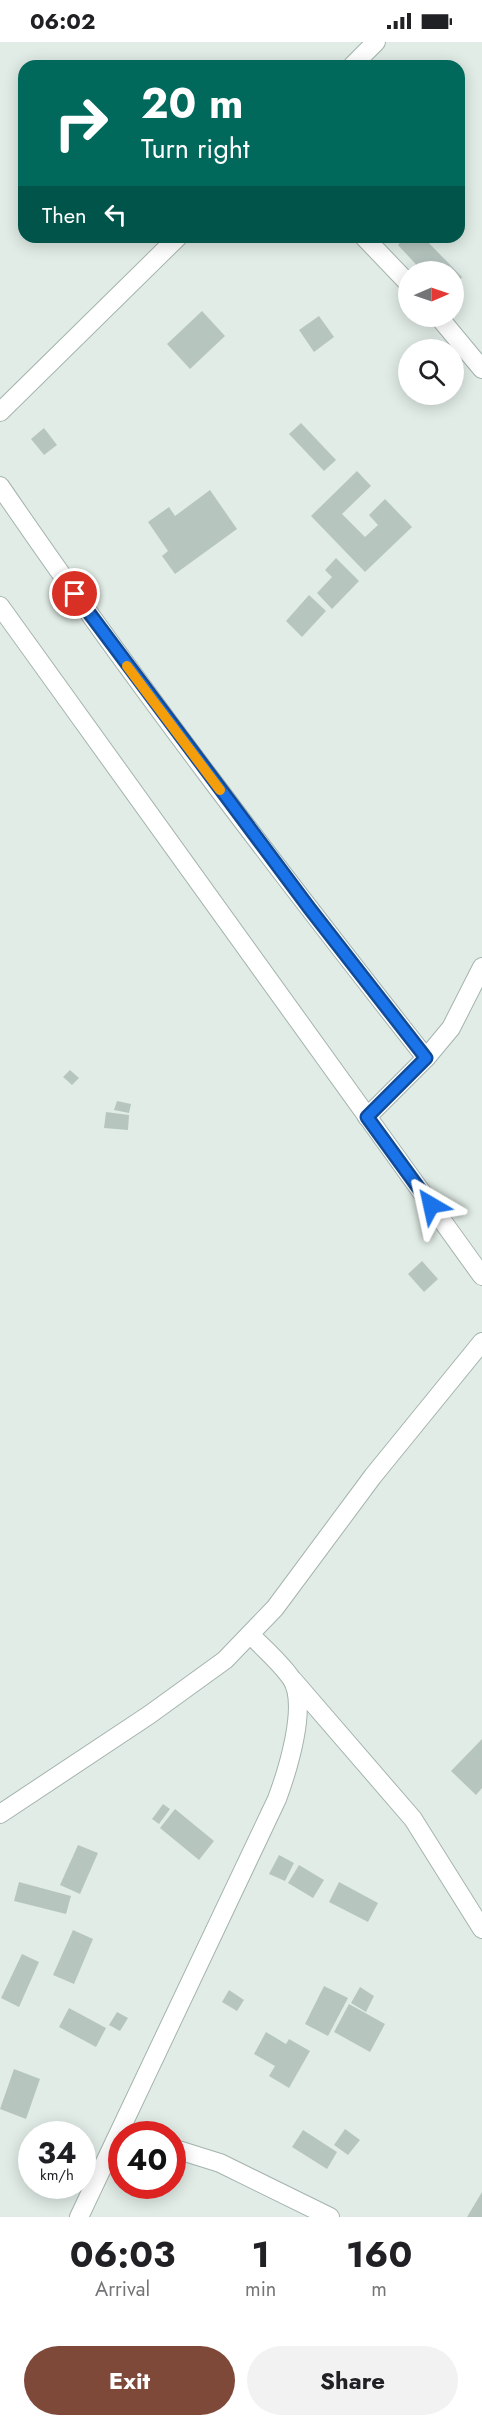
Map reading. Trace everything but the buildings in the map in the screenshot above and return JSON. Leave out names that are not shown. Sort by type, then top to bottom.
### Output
[{"type":"street","points":[[358,60],[376,42]]},
{"type":"street","points":[[0,412],[172,243]]},
{"type":"street","points":[[370,243],[398,272]]},
{"type":"street","points":[[447,327],[482,369]]},
{"type":"street","points":[[0,486],[128,668],[324,928],[426,1058]]},
{"type":"street","points":[[0,606],[482,1276]]},
{"type":"street","points":[[367,1117],[426,1058],[451,1029],[482,968]]},
{"type":"street","points":[[0,1814],[149,1715],[225,1660],[275,1608],[393,1451],[482,1342]]},
{"type":"street","points":[[250,1634],[293,1679],[412,1819],[482,1929]]},
{"type":"street","points":[[131,2121],[277,1799],[293,1753],[297,1710],[293,1679]]},
{"type":"street","points":[[186,2152],[220,2163],[330,2217]]},
{"type":"street","points":[[80,2217],[108,2166]]},
{"type":"slow traffic","points":[[127,666],[220,790]]},
{"type":"route","points":[[75,594],[310,909],[426,1058],[367,1117],[431,1205]]}]
